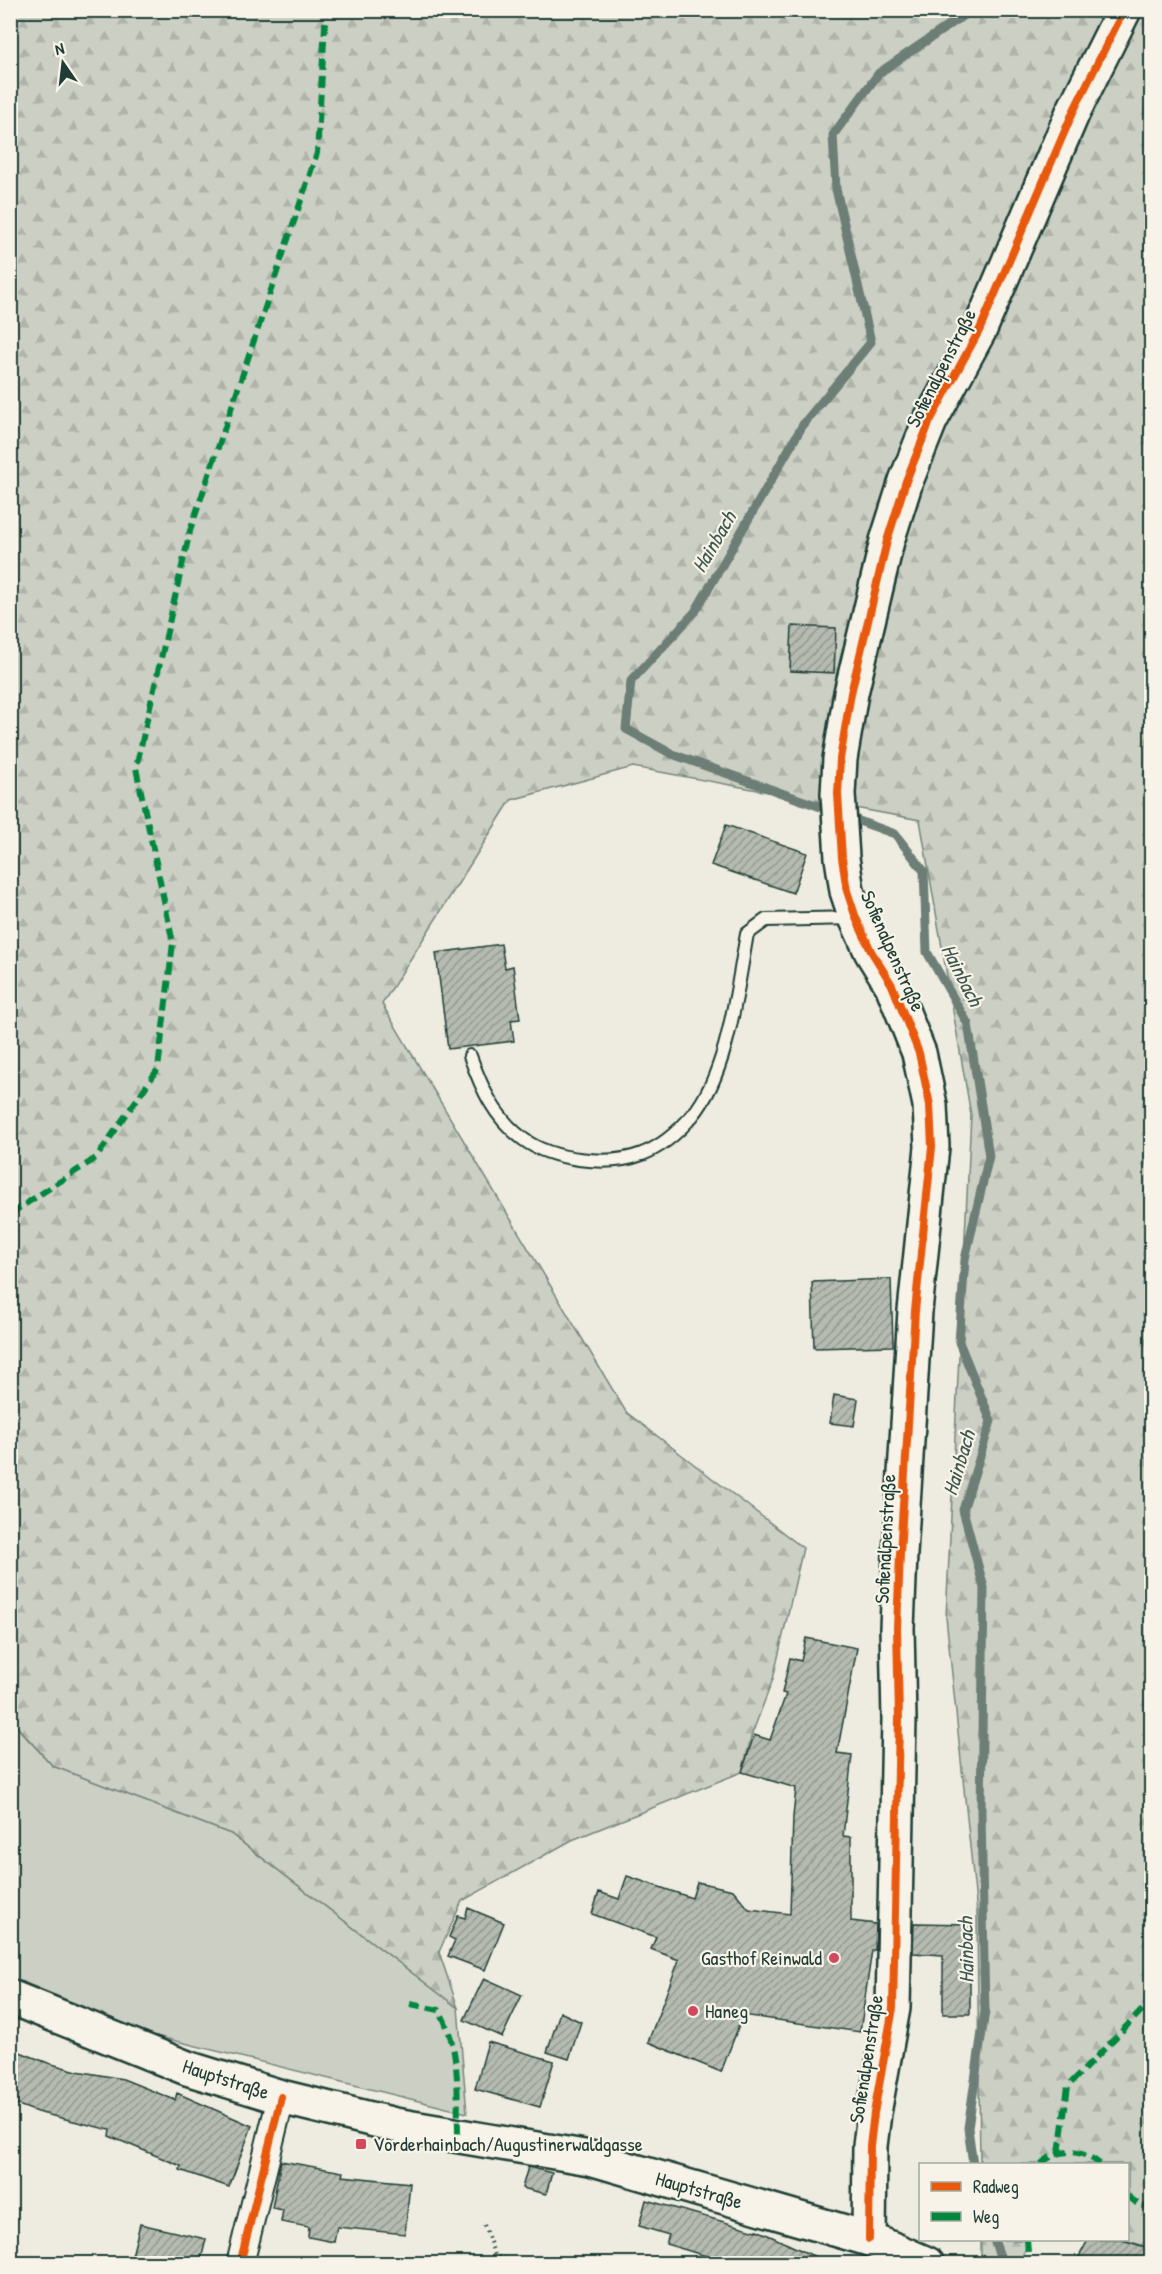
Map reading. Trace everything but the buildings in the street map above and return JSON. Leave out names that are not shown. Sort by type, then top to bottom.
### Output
[{"type":"street","name":"Sofienalpenstraße","points":[[869,2239],[872,2124],[893,2008],[899,1719],[897,1628],[900,1554],[915,1311],[932,1147],[930,1105],[919,1053],[892,985],[871,951],[847,891],[842,858],[838,794],[840,759],[851,693],[887,541],[906,481],[930,421],[980,329],[1073,112],[1124,10]]},
{"type":"street","name":"Hauptstraße","points":[[10,1997],[187,2068],[281,2097],[395,2125],[590,2158],[869,2239],[927,2264]]},
{"type":"street","points":[[240,2264],[281,2097]]},
{"type":"lane","points":[[470,1056],[485,1096],[523,1139],[541,1150],[590,1160],[619,1160],[642,1154],[665,1142],[693,1115],[710,1087],[726,1040],[747,934],[766,920],[856,918]]},
{"type":"path","points":[[484,2225],[495,2256],[525,2264]]},
{"type":"green space","points":[[11,11],[1151,11],[1151,2248],[1128,2241],[1129,2163],[980,2163],[977,1913],[946,1617],[971,1115],[920,820],[633,767],[511,800],[382,1004],[626,1412],[803,1548],[773,1679],[752,1734],[742,1772],[572,1840],[462,1901],[439,1952],[458,2008],[231,1834],[53,1766],[11,1720]]},
{"type":"green space","points":[[10,1720],[53,1766],[231,1834],[458,2008],[467,2113],[144,2033],[11,1977]]},
{"type":"green space","points":[[981,2241],[1029,2241],[1019,2264],[1000,2263],[981,2255]]},
{"type":"waterway","name":"Hainbach","points":[[832,811],[672,754],[626,729],[631,681],[695,612],[804,423],[871,342],[836,189],[833,135],[879,73],[964,15],[966,10]]},
{"type":"waterway","name":"Hainbach","points":[[845,816],[895,834],[924,871],[927,952],[968,1024],[989,1156],[965,1259],[959,1342],[991,1421],[963,1510],[984,1588],[981,1813],[985,2011],[968,2128],[973,2163]]},
{"type":"waterway","name":"Hainbach","points":[[994,2241],[1000,2256],[999,2264]]},
{"type":"marked path","points":[[10,1214],[96,1158],[158,1069],[173,943],[136,768],[190,531],[317,153],[326,10]]},
{"type":"marked path","points":[[1059,2153],[1068,2086],[1152,2000]]},
{"type":"marked path","points":[[410,2004],[439,2010],[446,2025],[456,2070],[458,2134]]},
{"type":"marked path","points":[[1042,2163],[1056,2155],[1070,2152],[1085,2155],[1099,2163]]},
{"type":"marked path","points":[[1129,2197],[1139,2205],[1152,2208]]},
{"type":"marked path","points":[[1027,2241],[1029,2264]]},
{"type":"cycle path","points":[[869,2239],[870,2146],[893,2008],[899,1719],[897,1628],[900,1554],[915,1311],[932,1147],[930,1105],[919,1053],[892,985],[871,951],[847,891],[842,858],[838,794],[840,759],[851,693],[887,541],[906,481],[930,421],[980,329],[1073,112],[1124,10]]},
{"type":"cycle path","points":[[240,2264],[281,2097]]},
{"type":"place","name":"Gasthof Reinwald","points":[[834,1958]]},
{"type":"place","name":"Haneg","points":[[693,2011]]},
{"type":"place","name":"Vorderhainbach/Augustinerwaldgasse","points":[[361,2144]]}]
